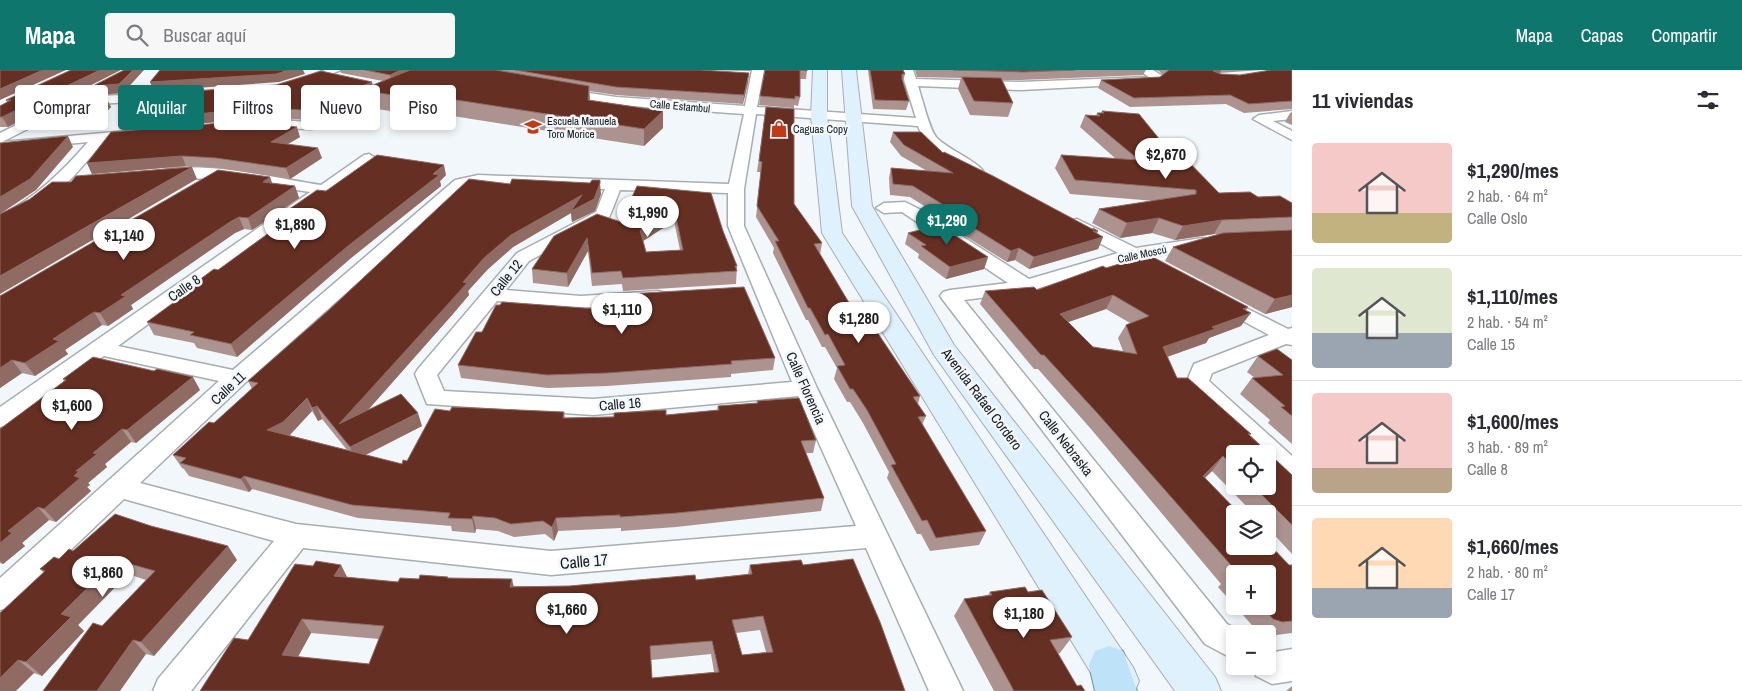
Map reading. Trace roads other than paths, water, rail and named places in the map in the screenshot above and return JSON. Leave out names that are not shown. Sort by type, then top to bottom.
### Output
[{"type":"main road","points":[[820,70],[819,116],[832,232],[1117,682]]},
{"type":"main road","name":"Avenida Rafael Cordero","points":[[850,70],[852,110],[855,118],[862,206],[943,349],[1200,691]]},
{"type":"street","points":[[995,181],[958,161],[929,138],[909,76],[1021,86],[1156,80],[1158,77],[1145,70]]},
{"type":"street","points":[[404,85],[440,71]]},
{"type":"street","points":[[289,85],[323,75],[337,74]]},
{"type":"street","name":"Calle Florencia","points":[[754,75],[750,111],[736,189],[736,226],[754,290],[806,388],[946,691]]},
{"type":"street","points":[[291,125],[307,126],[390,91]]},
{"type":"street","name":"Calle Estambul","points":[[549,91],[616,100],[924,122]]},
{"type":"street","points":[[1292,115],[1259,119],[1292,136]]},
{"type":"street","points":[[0,146],[148,133]]},
{"type":"street","points":[[0,223],[21,213],[61,182],[100,137]]},
{"type":"street","name":"Calle 8","points":[[0,419],[369,158]]},
{"type":"street","points":[[147,175],[186,172],[220,174],[324,190]]},
{"type":"street","points":[[195,189],[220,174]]},
{"type":"street","name":"Calle 11","points":[[0,597],[121,488],[237,378],[460,183],[478,180],[614,185]]},
{"type":"street","points":[[61,182],[80,181]]},
{"type":"street","points":[[614,185],[736,189]]},
{"type":"street","name":"Calle 12","points":[[435,398],[426,374],[523,256],[603,215],[614,185]]},
{"type":"street","points":[[884,208],[905,207],[915,212],[1026,286]]},
{"type":"street","points":[[1065,218],[1158,268]]},
{"type":"street","name":"Calle Moscú","points":[[1026,286],[1133,254],[1224,241]]},
{"type":"street","name":"Calle Nebraska","points":[[1026,286],[950,296],[1216,634],[1226,640]]},
{"type":"street","points":[[492,295],[581,302],[677,295]]},
{"type":"street","points":[[1209,295],[1290,336]]},
{"type":"street","points":[[1290,336],[1202,369],[1198,383],[1292,470]]},
{"type":"street","points":[[99,348],[237,378]]},
{"type":"street","name":"Calle 16","points":[[435,398],[593,407],[806,388]]},
{"type":"street","name":"Calle 17","points":[[121,488],[296,536],[551,563],[873,536]]},
{"type":"street","points":[[170,691],[296,536]]},
{"type":"street","points":[[1276,667],[1292,665]]},
{"type":"place","name":"Escuela Manuela Toro Morice","points":[[533,127]]},
{"type":"place","name":"Caguas Copy","points":[[779,129]]}]
